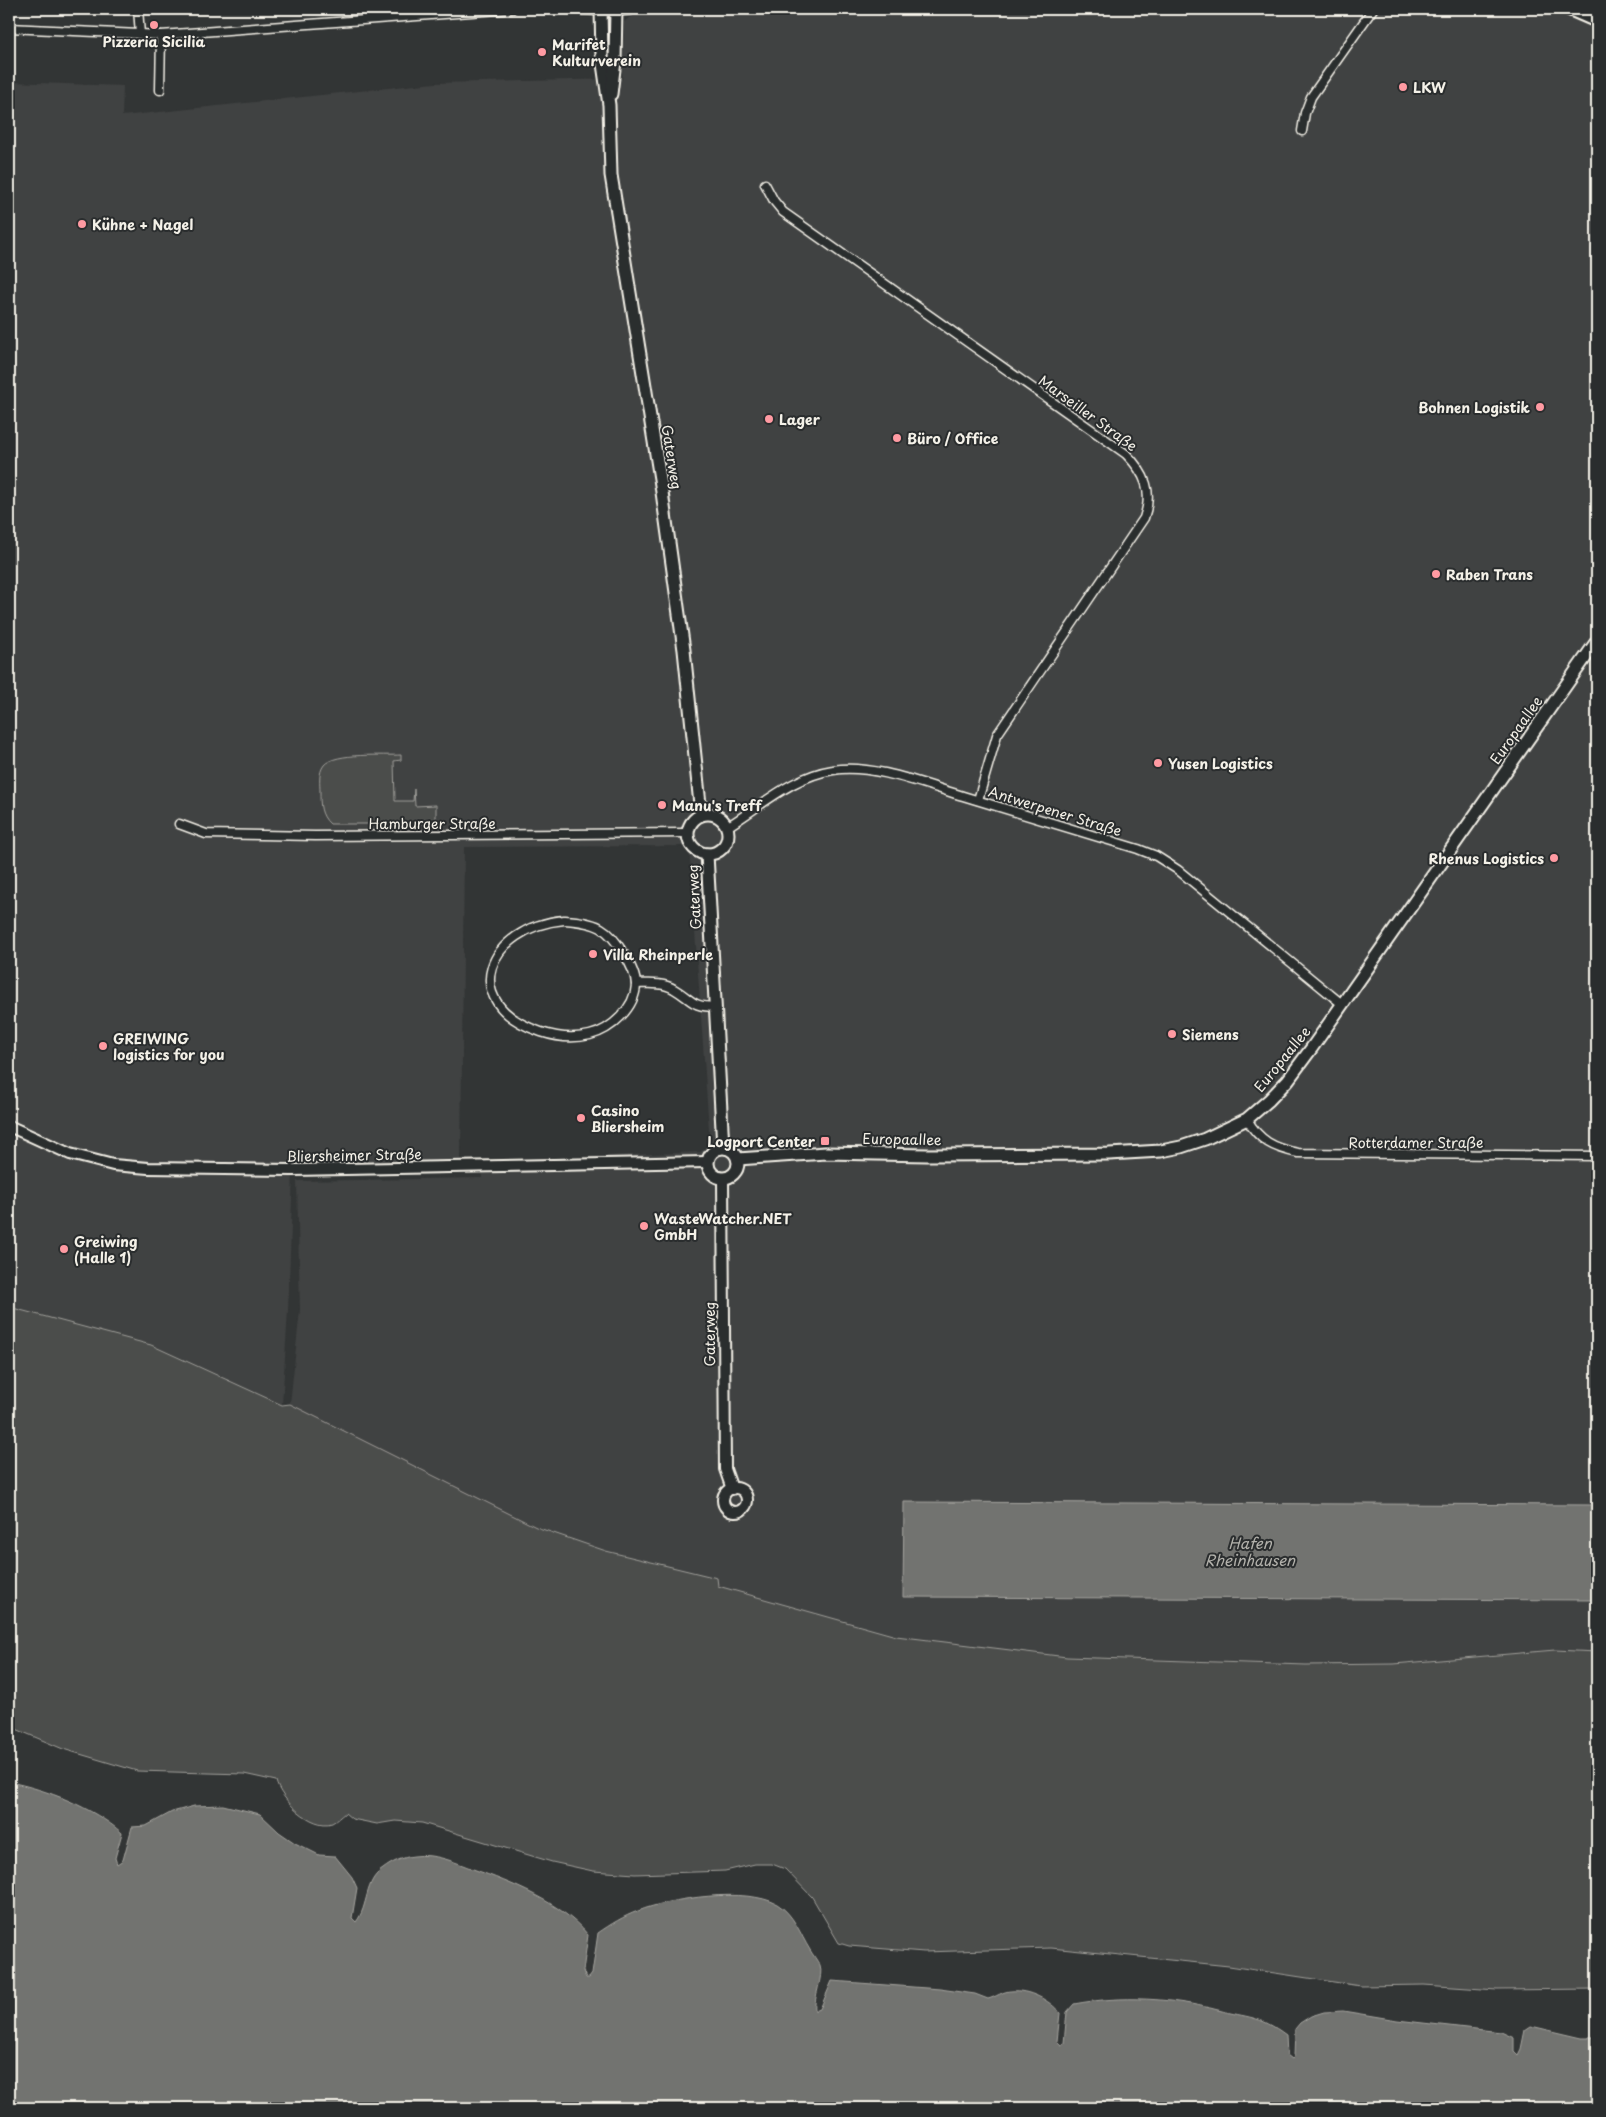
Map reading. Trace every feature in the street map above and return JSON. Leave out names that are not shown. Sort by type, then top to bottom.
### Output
[{"type":"main road","name":"Gaterweg","points":[[609,106],[615,61],[616,9]]},
{"type":"main road","name":"Gaterweg","points":[[601,10],[602,58],[609,106],[611,175],[661,485],[684,650],[701,814]]},
{"type":"main road","name":"Europaallee","points":[[738,1159],[826,1153],[1101,1154],[1161,1151],[1205,1139],[1247,1119],[1288,1080],[1597,641]]},
{"type":"main road","points":[[701,814],[716,815],[723,819],[727,827],[726,844],[720,850],[707,854],[700,853],[693,848],[687,833],[689,825],[694,818],[701,814]]},
{"type":"main road","name":"Gaterweg","points":[[707,854],[724,1147]]},
{"type":"main road","points":[[724,1147],[732,1150],[738,1159],[736,1171],[731,1176],[723,1178],[713,1175],[708,1168],[707,1162],[713,1151],[724,1147]]},
{"type":"street","points":[[138,9],[140,34]]},
{"type":"street","points":[[9,28],[161,35],[434,12],[512,9]]},
{"type":"street","points":[[553,9],[630,9]]},
{"type":"street","points":[[1302,131],[1305,113],[1311,97],[1373,9]]},
{"type":"street","points":[[1567,9],[1597,22]]},
{"type":"street","points":[[160,90],[161,35]]},
{"type":"street","name":"Marseiller Straße","points":[[765,184],[774,201],[783,212],[1126,454],[1136,464],[1148,486],[1148,506],[1144,518],[997,736],[978,800]]},
{"type":"street","name":"Antwerpener Straße","points":[[727,827],[790,786],[819,773],[845,768],[860,769],[910,780],[1156,856],[1178,870],[1342,1004]]},
{"type":"street","name":"Hamburger Straße","points":[[179,824],[206,834],[305,836],[687,833]]},
{"type":"street","points":[[552,922],[582,922],[602,928],[616,942],[626,956],[636,984],[628,1007],[618,1020],[590,1035],[572,1037],[551,1035],[530,1028],[512,1018],[498,1005],[490,988],[490,971],[496,956],[513,939],[531,929],[552,922]]},
{"type":"street","points":[[636,984],[660,984],[674,988],[695,1004],[716,1007]]},
{"type":"street","name":"Rotterdamer Straße","points":[[1247,1119],[1253,1130],[1262,1139],[1278,1148],[1298,1153],[1597,1156]]},
{"type":"street","name":"Bliersheimer Straße","points":[[9,1126],[70,1154],[113,1165],[148,1168],[283,1170],[707,1162]]},
{"type":"street","name":"Gaterweg","points":[[723,1178],[725,1470],[732,1489]]},
{"type":"shaded area","points":[[657,9],[1597,9],[1597,1505],[903,1597],[1597,1600],[1597,1652],[1555,1650],[1394,1664],[1306,1665],[1067,1657],[896,1636],[717,1586],[717,1578],[606,1551],[536,1527],[290,1404],[300,1310],[297,1181],[482,1178],[482,1161],[701,1152],[710,1144],[689,846],[464,847],[461,1161],[293,1170],[288,1310],[282,1405],[151,1345],[9,1307],[9,82],[123,86],[122,116],[435,83],[622,79],[624,22],[635,13]]},
{"type":"shaded area","points":[[401,755],[401,760],[394,761],[395,801],[413,801],[414,789],[415,806],[436,805],[436,824],[330,824],[327,821],[322,813],[320,801],[320,775],[324,765],[338,758],[349,756]]},
{"type":"shaded area","points":[[9,1307],[151,1345],[282,1405],[290,1404],[536,1527],[606,1551],[717,1578],[718,1586],[896,1636],[1067,1657],[1306,1665],[1394,1664],[1555,1650],[1597,1652],[1597,1989],[1497,1990],[1424,1985],[1360,1986],[1229,1966],[1051,1948],[924,1952],[849,1946],[839,1943],[812,1897],[785,1869],[772,1864],[755,1864],[725,1871],[635,1874],[593,1871],[552,1862],[422,1823],[395,1821],[377,1824],[352,1819],[345,1813],[332,1823],[324,1824],[307,1818],[290,1804],[276,1781],[244,1774],[137,1771],[63,1749],[9,1726]]},
{"type":"water","name":"Hafen Rheinhausen","points":[[904,1502],[1597,1505],[1597,1600],[903,1597]]},
{"type":"water","points":[[9,1782],[38,1789],[69,1801],[98,1815],[111,1824],[122,1833],[115,1858],[117,1864],[123,1860],[132,1827],[146,1826],[172,1812],[194,1806],[223,1805],[260,1814],[279,1832],[295,1843],[319,1855],[335,1856],[352,1877],[357,1888],[352,1918],[356,1922],[363,1909],[373,1880],[377,1874],[390,1864],[406,1857],[422,1855],[452,1861],[519,1887],[550,1903],[577,1923],[588,1935],[583,1971],[586,1978],[589,1978],[592,1974],[598,1933],[613,1923],[633,1913],[669,1902],[708,1896],[747,1896],[777,1904],[788,1913],[796,1925],[821,1970],[815,2011],[820,2009],[832,1981],[940,1989],[975,1994],[988,1999],[1008,1991],[1018,1991],[1038,1996],[1051,2004],[1060,2013],[1057,2041],[1061,2045],[1064,2043],[1067,2012],[1074,2004],[1110,1999],[1165,2000],[1261,2020],[1286,2035],[1287,2055],[1292,2059],[1294,2057],[1295,2029],[1300,2023],[1311,2016],[1324,2012],[1343,2011],[1397,2020],[1501,2032],[1514,2038],[1514,2051],[1518,2055],[1525,2030],[1531,2026],[1582,2038],[1597,2038],[1597,2108],[9,2108]]},
{"type":"place","name":"Pizzeria Sicilia","points":[[154,25]]},
{"type":"place","name":"Marifet Kulturverein","points":[[542,52]]},
{"type":"place","name":"LKW","points":[[1403,87]]},
{"type":"place","name":"Kühne + Nagel","points":[[82,224]]},
{"type":"place","name":"Bohnen Logistik","points":[[1540,407]]},
{"type":"place","name":"Lager","points":[[769,419]]},
{"type":"place","name":"Büro / Office","points":[[897,438]]},
{"type":"place","name":"Raben Trans","points":[[1436,574]]},
{"type":"place","name":"Yusen Logistics","points":[[1158,763]]},
{"type":"place","name":"Manu's Treff","points":[[662,805]]},
{"type":"place","name":"Rhenus Logistics","points":[[1554,858]]},
{"type":"place","name":"Villa Rheinperle","points":[[593,954]]},
{"type":"place","name":"Siemens","points":[[1172,1034]]},
{"type":"place","name":"GREIWING logistics for you","points":[[103,1046]]},
{"type":"place","name":"Casino Bliersheim","points":[[581,1118]]},
{"type":"place","name":"Logport Center","points":[[825,1141]]},
{"type":"place","name":"WasteWatcher.NET GmbH","points":[[644,1226]]},
{"type":"place","name":"Greiwing (Halle 1)","points":[[64,1249]]}]
